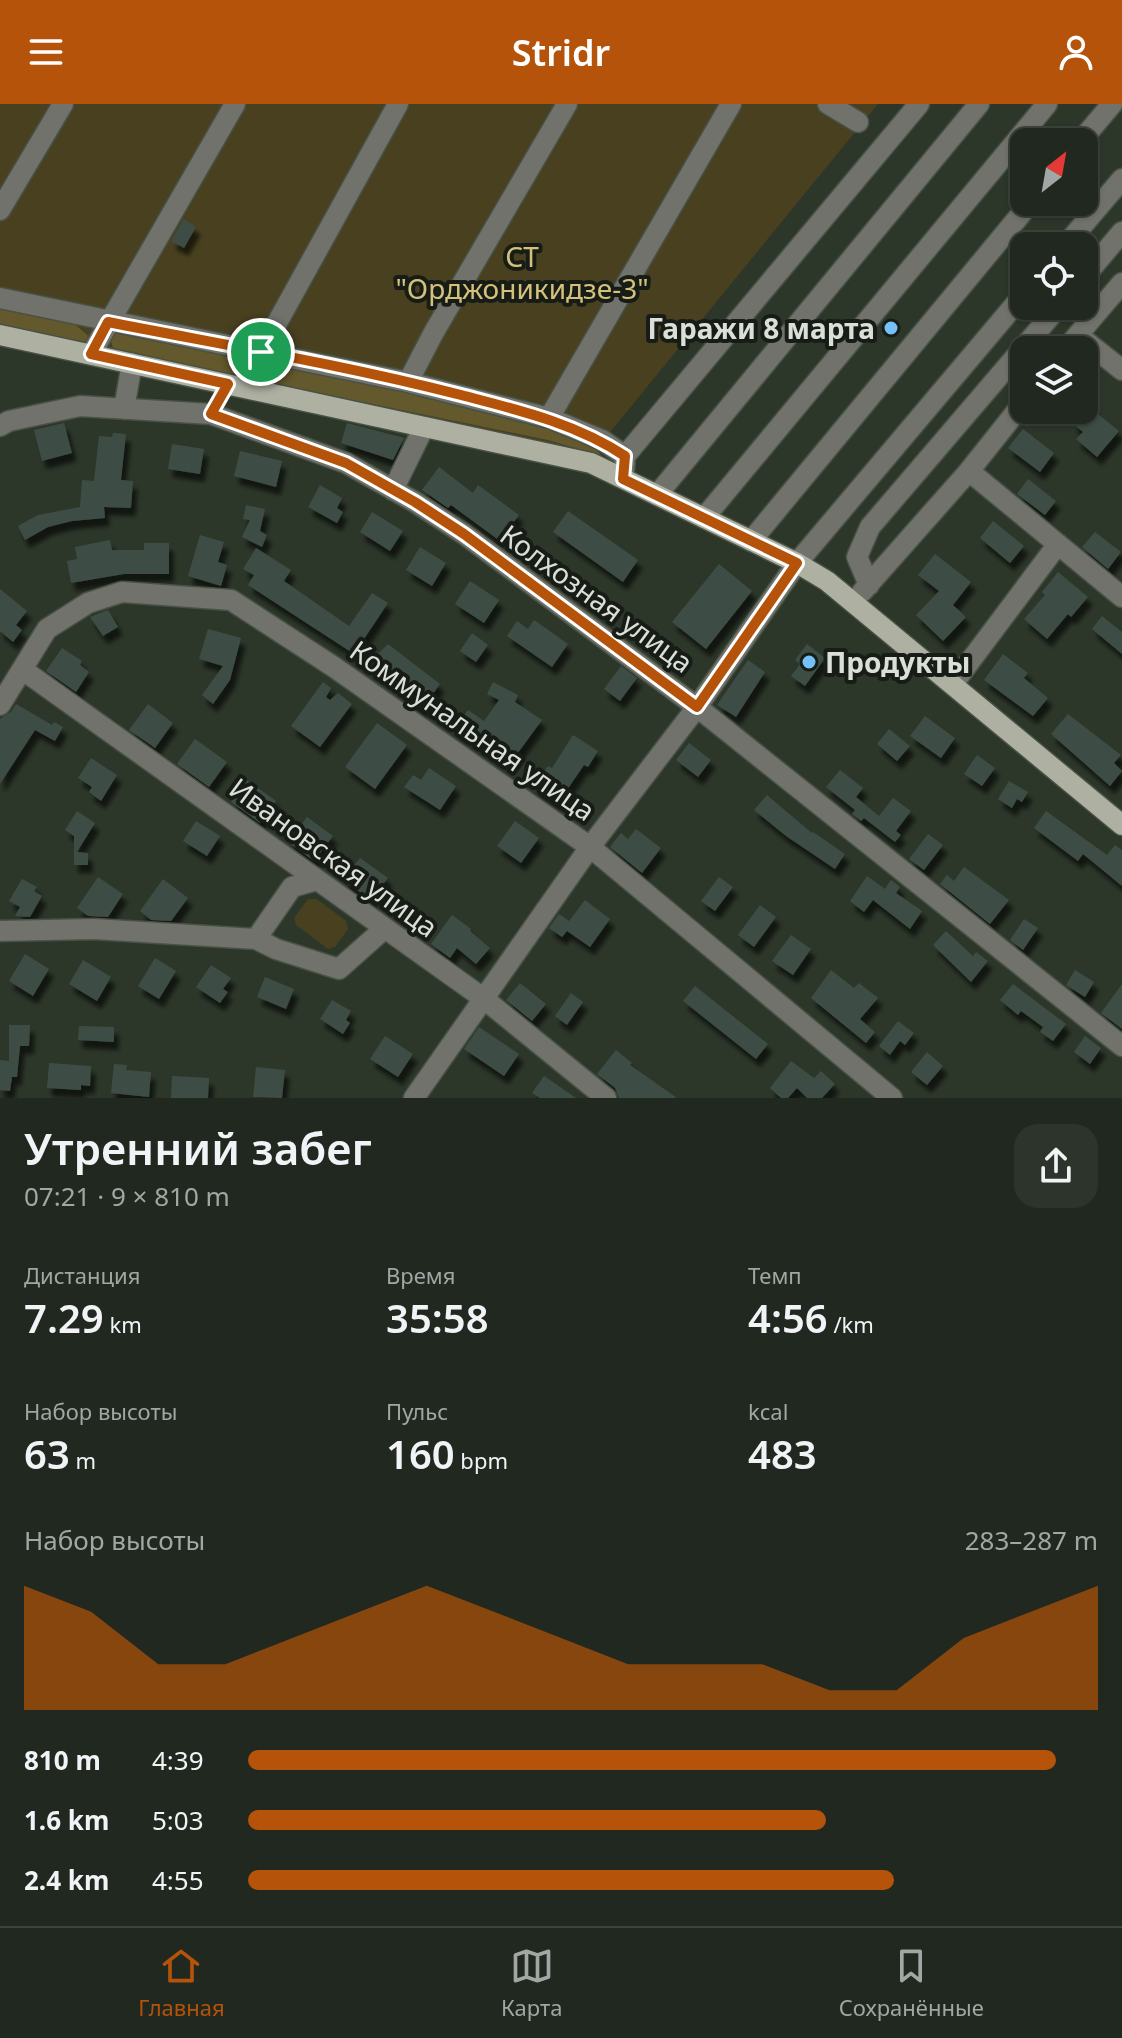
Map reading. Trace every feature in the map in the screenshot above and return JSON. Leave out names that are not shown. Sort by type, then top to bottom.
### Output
[{"type":"main road","points":[[4,339],[91,354],[591,463],[797,563],[854,601],[1122,825]]},
{"type":"street","points":[[0,210],[63,104]]},
{"type":"street","points":[[91,354],[235,104]]},
{"type":"street","points":[[261,352],[398,104]]},
{"type":"street","points":[[408,382],[567,104]]},
{"type":"street","points":[[549,418],[731,104]]},
{"type":"street","points":[[828,104],[858,122]]},
{"type":"street","points":[[623,479],[625,456],[919,104]]},
{"type":"street","points":[[657,495],[979,104]]},
{"type":"street","points":[[704,518],[1047,104]]},
{"type":"street","points":[[1092,128],[1112,104]]},
{"type":"street","points":[[1077,232],[1122,179]]},
{"type":"street","points":[[751,541],[1019,216]]},
{"type":"street","points":[[1098,260],[1122,232]]},
{"type":"street","points":[[1077,336],[1122,283]]},
{"type":"street","points":[[0,298],[408,382],[549,418],[602,440],[625,456]]},
{"type":"street","points":[[414,1098],[590,847],[697,707],[797,563],[1010,311]]},
{"type":"street","points":[[869,585],[857,557],[870,527],[1047,320]]},
{"type":"street","points":[[1098,357],[1122,370]]},
{"type":"street","points":[[124,409],[132,363]]},
{"type":"street","points":[[211,414],[228,384]]},
{"type":"street","name":"Колхозная улица","points":[[0,426],[9,421],[80,406],[211,414],[346,463],[464,534],[697,707],[1122,1046]]},
{"type":"street","points":[[854,601],[969,471],[1010,420]]},
{"type":"street","points":[[393,490],[424,427]]},
{"type":"street","points":[[969,471],[1122,597]]},
{"type":"street","points":[[953,684],[1058,544]]},
{"type":"street","name":"Коммунальная улица","points":[[0,705],[47,629],[88,603],[122,592],[231,600],[334,667],[590,847],[892,1098]]},
{"type":"street","name":"Ивановская улица","points":[[23,670],[483,998],[606,1098]]},
{"type":"street","points":[[256,939],[292,887],[317,880]]},
{"type":"street","points":[[0,931],[94,929],[256,939],[276,949],[339,969],[385,928]]},
{"type":"green space","name":"СТ \"Орджоникидзе-3\"","points":[[0,104],[878,104],[589,458],[0,330]]},
{"type":"green space","points":[[308,899],[317,899],[346,921],[348,929],[335,947],[328,949],[296,925],[294,918]]},
{"type":"shaded area","points":[[0,304],[72,322],[92,339],[80,343],[0,326]]},
{"type":"shaded area","points":[[112,327],[378,379],[587,439],[602,456],[548,440],[114,351],[110,338]]},
{"type":"building","points":[[184,219],[196,227],[184,248],[171,241]]},
{"type":"building","points":[[1098,414],[1119,431],[1097,457],[1076,439],[1083,432],[1073,424],[1098,424]]},
{"type":"building","points":[[64,423],[72,453],[42,461],[34,430]]},
{"type":"building","points":[[347,423],[404,438],[393,460],[341,443]]},
{"type":"building","points":[[1023,429],[1054,453],[1040,472],[1008,448]]},
{"type":"building","points":[[113,433],[126,434],[121,480],[133,481],[131,508],[104,507],[105,518],[48,527],[25,540],[18,526],[38,515],[80,507],[82,480],[94,481],[99,436],[112,437]]},
{"type":"building","points":[[172,444],[204,449],[200,474],[168,469]]},
{"type":"building","points":[[240,451],[282,461],[276,487],[234,476]]},
{"type":"building","points":[[439,467],[473,493],[478,485],[519,515],[500,541],[451,505],[448,508],[422,490]]},
{"type":"building","points":[[1028,479],[1056,501],[1045,515],[1017,494]]},
{"type":"building","points":[[320,485],[342,498],[337,508],[343,512],[337,523],[308,507]]},
{"type":"building","points":[[246,505],[265,509],[260,531],[267,535],[262,547],[242,537],[250,520],[243,519]]},
{"type":"building","points":[[568,511],[638,560],[623,582],[553,532]]},
{"type":"building","points":[[372,512],[403,531],[390,551],[360,532]]},
{"type":"building","points":[[993,521],[1024,546],[1010,563],[980,538]]},
{"type":"building","points":[[1095,532],[1121,552],[1108,569],[1082,547]]},
{"type":"building","points":[[200,535],[224,542],[218,562],[227,565],[221,586],[188,576]]},
{"type":"building","points":[[110,540],[112,550],[144,550],[144,543],[169,543],[169,574],[124,574],[71,583],[67,561],[77,559],[75,547]]},
{"type":"building","points":[[420,547],[446,563],[432,586],[406,570]]},
{"type":"building","points":[[256,548],[291,570],[284,581],[349,626],[372,593],[388,603],[354,654],[248,585],[254,575],[243,569]]},
{"type":"building","points":[[935,554],[971,582],[953,605],[966,617],[943,641],[916,615],[939,591],[918,575]]},
{"type":"building","points":[[719,564],[752,591],[706,649],[672,622]]},
{"type":"building","points":[[1058,572],[1088,597],[1071,617],[1068,614],[1047,639],[1024,619],[1045,595],[1042,592]]},
{"type":"building","points":[[470,581],[499,600],[484,623],[455,604]]},
{"type":"building","points":[[0,589],[27,611],[16,625],[22,630],[13,642],[0,631]]},
{"type":"building","points":[[108,610],[118,627],[103,636],[90,617]]},
{"type":"building","points":[[1102,616],[1122,632],[1122,654],[1092,629]]},
{"type":"building","points":[[534,620],[568,644],[552,667],[507,636],[517,621],[528,629]]},
{"type":"building","points":[[208,629],[241,638],[230,680],[213,704],[202,695],[223,666],[199,659]]},
{"type":"building","points":[[472,633],[488,645],[476,662],[460,651]]},
{"type":"building","points":[[388,644],[440,684],[422,709],[393,685],[395,683],[368,664]]},
{"type":"building","points":[[807,644],[825,658],[805,686],[791,676],[800,664],[795,660]]},
{"type":"building","points":[[62,648],[82,661],[80,665],[89,672],[76,692],[46,671]]},
{"type":"building","points":[[1003,654],[1028,673],[1024,678],[1048,698],[1033,716],[984,680]]},
{"type":"building","points":[[748,660],[765,672],[736,717],[717,705]]},
{"type":"building","points":[[621,666],[637,678],[620,701],[604,689]]},
{"type":"building","points":[[323,682],[331,688],[326,697],[330,700],[338,693],[352,704],[320,747],[291,726]]},
{"type":"building","points":[[493,682],[518,695],[515,702],[542,720],[509,765],[454,729],[468,710],[484,721],[499,700],[487,694]]},
{"type":"building","points":[[16,704],[52,725],[54,722],[63,727],[55,741],[35,730],[0,784],[0,719],[11,712]]},
{"type":"building","points":[[148,704],[173,723],[155,748],[129,730]]},
{"type":"building","points":[[1068,714],[1121,755],[1114,763],[1122,771],[1110,786],[1051,734]]},
{"type":"building","points":[[925,716],[955,738],[941,758],[910,736]]},
{"type":"building","points":[[377,723],[407,745],[375,789],[345,767]]},
{"type":"building","points":[[889,729],[910,746],[897,761],[877,744]]},
{"type":"building","points":[[573,735],[598,751],[588,767],[584,765],[558,803],[534,787],[548,766],[552,768]]},
{"type":"building","points":[[195,739],[227,762],[209,787],[177,764]]},
{"type":"building","points":[[689,743],[711,760],[698,777],[676,760]]},
{"type":"building","points":[[977,755],[995,768],[982,786],[964,774]]},
{"type":"building","points":[[91,758],[117,775],[101,801],[89,792],[92,787],[78,778]]},
{"type":"building","points":[[429,768],[456,786],[440,810],[404,787],[413,775],[421,780]]},
{"type":"building","points":[[840,770],[863,788],[856,797],[879,816],[893,798],[911,811],[896,831],[901,835],[895,842],[864,818],[861,821],[852,814],[855,810],[826,787]]},
{"type":"building","points":[[247,780],[276,801],[260,823],[231,802]]},
{"type":"building","points":[[1009,781],[1028,792],[1022,802],[1017,799],[1012,808],[998,799]]},
{"type":"building","points":[[767,795],[812,833],[845,854],[835,869],[754,810]]},
{"type":"building","points":[[77,811],[95,823],[77,852],[88,853],[88,865],[74,865],[74,836],[65,830]]},
{"type":"building","points":[[1046,811],[1107,855],[1115,845],[1122,850],[1122,886],[1083,854],[1078,861],[1034,828]]},
{"type":"building","points":[[307,817],[333,836],[314,861],[288,842]]},
{"type":"building","points":[[196,821],[220,836],[207,856],[183,841]]},
{"type":"building","points":[[515,821],[539,838],[521,863],[497,846]]},
{"type":"building","points":[[636,829],[661,848],[642,873],[610,847],[621,833],[628,839]]},
{"type":"building","points":[[928,834],[943,845],[924,870],[909,859]]},
{"type":"building","points":[[360,858],[388,878],[371,900],[343,880]]},
{"type":"building","points":[[964,867],[1009,900],[990,924],[940,884],[947,875],[954,881]]},
{"type":"building","points":[[867,876],[885,889],[891,880],[900,887],[896,893],[922,911],[910,929],[873,900],[864,912],[850,901]]},
{"type":"building","points":[[98,877],[123,894],[108,917],[88,916],[77,908]]},
{"type":"building","points":[[719,877],[733,887],[715,911],[701,901]]},
{"type":"building","points":[[22,879],[37,887],[34,891],[42,896],[30,917],[15,916],[20,907],[9,901]]},
{"type":"building","points":[[163,879],[188,898],[171,921],[151,920],[140,911]]},
{"type":"building","points":[[585,900],[610,919],[590,947],[567,931],[562,937],[549,928],[559,914],[569,921]]},
{"type":"building","points":[[760,905],[776,917],[754,947],[738,935]]},
{"type":"building","points":[[452,915],[490,948],[476,964],[457,948],[450,958],[431,944]]},
{"type":"building","points":[[1024,919],[1038,928],[1023,950],[1010,940]]},
{"type":"building","points":[[946,931],[973,956],[976,952],[988,961],[971,982],[933,945]]},
{"type":"building","points":[[791,935],[811,949],[793,975],[772,961]]},
{"type":"building","points":[[25,954],[49,969],[33,996],[9,981]]},
{"type":"building","points":[[155,958],[176,971],[159,999],[138,986]]},
{"type":"building","points":[[83,960],[111,977],[97,1001],[69,984]]},
{"type":"building","points":[[211,965],[231,978],[223,989],[228,992],[220,1003],[196,987]]},
{"type":"building","points":[[831,970],[854,988],[859,983],[878,998],[860,1019],[875,1032],[866,1043],[811,998]]},
{"type":"building","points":[[1075,970],[1094,982],[1085,997],[1066,985]]},
{"type":"building","points":[[265,977],[294,989],[286,1009],[257,997]]},
{"type":"building","points":[[520,983],[546,1004],[532,1021],[506,1000]]},
{"type":"building","points":[[1013,984],[1066,1024],[1053,1041],[1040,1032],[1043,1027],[1021,1011],[1018,1015],[1000,1000]]},
{"type":"building","points":[[1122,984],[1122,1029],[1101,1013]]},
{"type":"building","points":[[695,986],[768,1044],[756,1059],[683,1001]]},
{"type":"building","points":[[571,993],[583,1002],[567,1025],[555,1016]]},
{"type":"building","points":[[332,1000],[351,1011],[346,1020],[350,1023],[343,1034],[320,1019]]},
{"type":"building","points":[[898,1021],[914,1033],[905,1045],[900,1041],[890,1055],[879,1046]]},
{"type":"building","points":[[9,1025],[30,1025],[29,1046],[20,1046],[17,1077],[12,1077],[10,1091],[0,1090],[0,1060],[9,1061]]},
{"type":"building","points":[[79,1026],[114,1027],[114,1042],[78,1040]]},
{"type":"building","points":[[479,1027],[519,1054],[504,1076],[464,1049]]},
{"type":"building","points":[[385,1036],[413,1054],[398,1077],[370,1059]]},
{"type":"building","points":[[1085,1036],[1101,1048],[1090,1064],[1074,1052]]},
{"type":"building","points":[[616,1050],[632,1063],[630,1065],[677,1098],[619,1098],[615,1088],[597,1074]]},
{"type":"building","points":[[927,1052],[943,1066],[927,1085],[911,1072]]},
{"type":"building","points":[[791,1061],[814,1078],[821,1071],[835,1084],[822,1098],[807,1098],[797,1088],[788,1098],[781,1098],[770,1088]]},
{"type":"building","points":[[49,1063],[91,1066],[90,1086],[81,1085],[81,1090],[47,1088]]},
{"type":"building","points":[[114,1064],[127,1065],[126,1070],[151,1072],[149,1097],[111,1093]]},
{"type":"building","points":[[256,1067],[285,1070],[282,1098],[253,1097]]},
{"type":"building","points":[[172,1076],[209,1078],[208,1098],[171,1098]]},
{"type":"building","points":[[544,1076],[576,1098],[540,1098],[532,1093]]},
{"type":"place","name":"Гаражи 8 марта","points":[[891,328]]},
{"type":"place","name":"Продукты","points":[[809,662]]},
{"type":"route","points":[[108,322],[261,352],[408,382],[549,418],[602,440],[625,456],[623,479],[797,563],[697,707],[464,534],[415,502],[346,463],[211,414],[228,384],[91,354],[108,322]]}]
